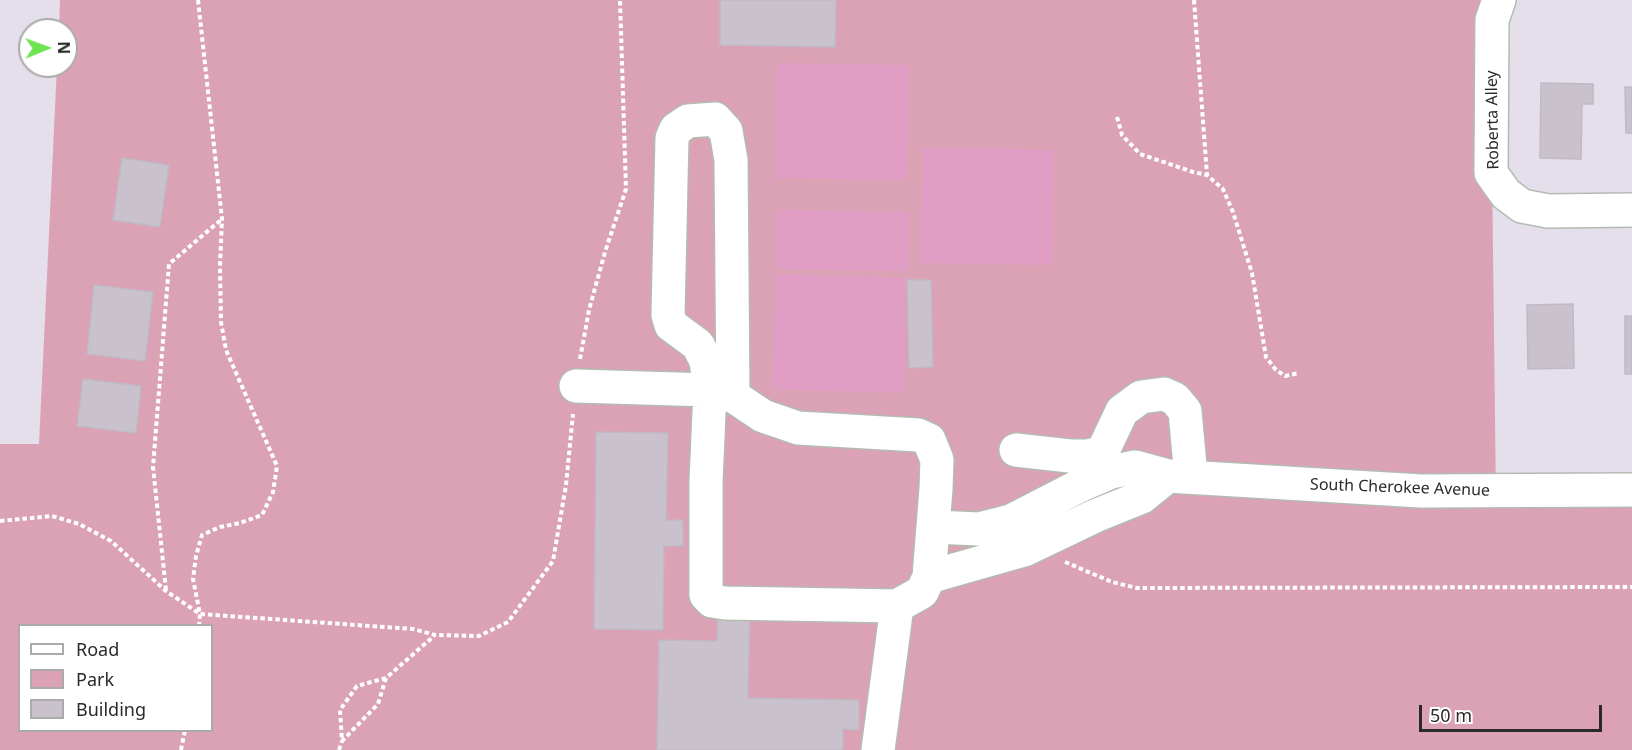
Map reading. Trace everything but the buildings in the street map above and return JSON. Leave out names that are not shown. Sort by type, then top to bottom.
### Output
[{"type":"street","name":"Roberta Alley","points":[[1496,10],[1491,173],[1506,194],[1522,206],[1548,211],[1632,210]]},
{"type":"street","points":[[576,386],[721,393],[763,416],[798,428],[918,435],[929,440],[937,460],[929,577],[922,592],[897,606],[725,603],[712,601],[706,595],[706,482],[721,393],[731,160],[726,131],[715,119],[688,121],[676,129],[672,138],[668,315],[670,325],[698,345],[721,393]]},
{"type":"street","points":[[929,577],[1024,550],[1095,516],[1142,497],[1179,476],[1185,411],[1175,399],[1164,394],[1141,398],[1122,411],[1102,453],[1070,456],[1016,450]]},
{"type":"street","name":"South Cherokee Avenue","points":[[933,527],[979,529],[1011,521],[1081,485],[1111,472],[1135,467],[1179,476],[1420,491],[1632,490]]},
{"type":"street","points":[[878,750],[897,606]]},
{"type":"path","points":[[198,0],[222,219],[220,322],[226,350],[277,466],[273,492],[262,515],[220,527],[202,536],[193,579],[200,614],[199,624]]},
{"type":"path","points":[[0,521],[52,516],[79,524],[111,541],[166,591],[200,614],[413,628],[435,635],[479,636],[508,622],[553,561],[566,485],[576,386],[589,310],[626,189],[620,0]]},
{"type":"path","points":[[1194,0],[1207,175]]},
{"type":"path","points":[[1117,117],[1122,135],[1140,154],[1207,175],[1223,189],[1252,273],[1266,357],[1276,370],[1285,376],[1299,373]]},
{"type":"path","points":[[166,591],[153,467],[169,264],[222,219]]},
{"type":"path","points":[[1060,560],[1112,582],[1137,588],[1632,587]]},
{"type":"path","points":[[339,750],[342,741],[340,710],[357,686],[386,678],[435,635]]},
{"type":"path","points":[[342,741],[378,704],[386,678]]},
{"type":"path","points":[[181,750],[185,732]]},
{"type":"green space","points":[[60,0],[1490,0],[1496,502],[1632,503],[1632,750],[0,750],[0,444],[39,444],[56,78],[78,78],[78,18],[59,18]]},
{"type":"shaded area","points":[[778,63],[908,65],[907,180],[776,178]]},
{"type":"shaded area","points":[[923,147],[1054,150],[1052,265],[921,263]]},
{"type":"shaded area","points":[[778,210],[909,212],[908,271],[777,269]]},
{"type":"shaded area","points":[[776,274],[906,278],[903,393],[772,389]]}]
